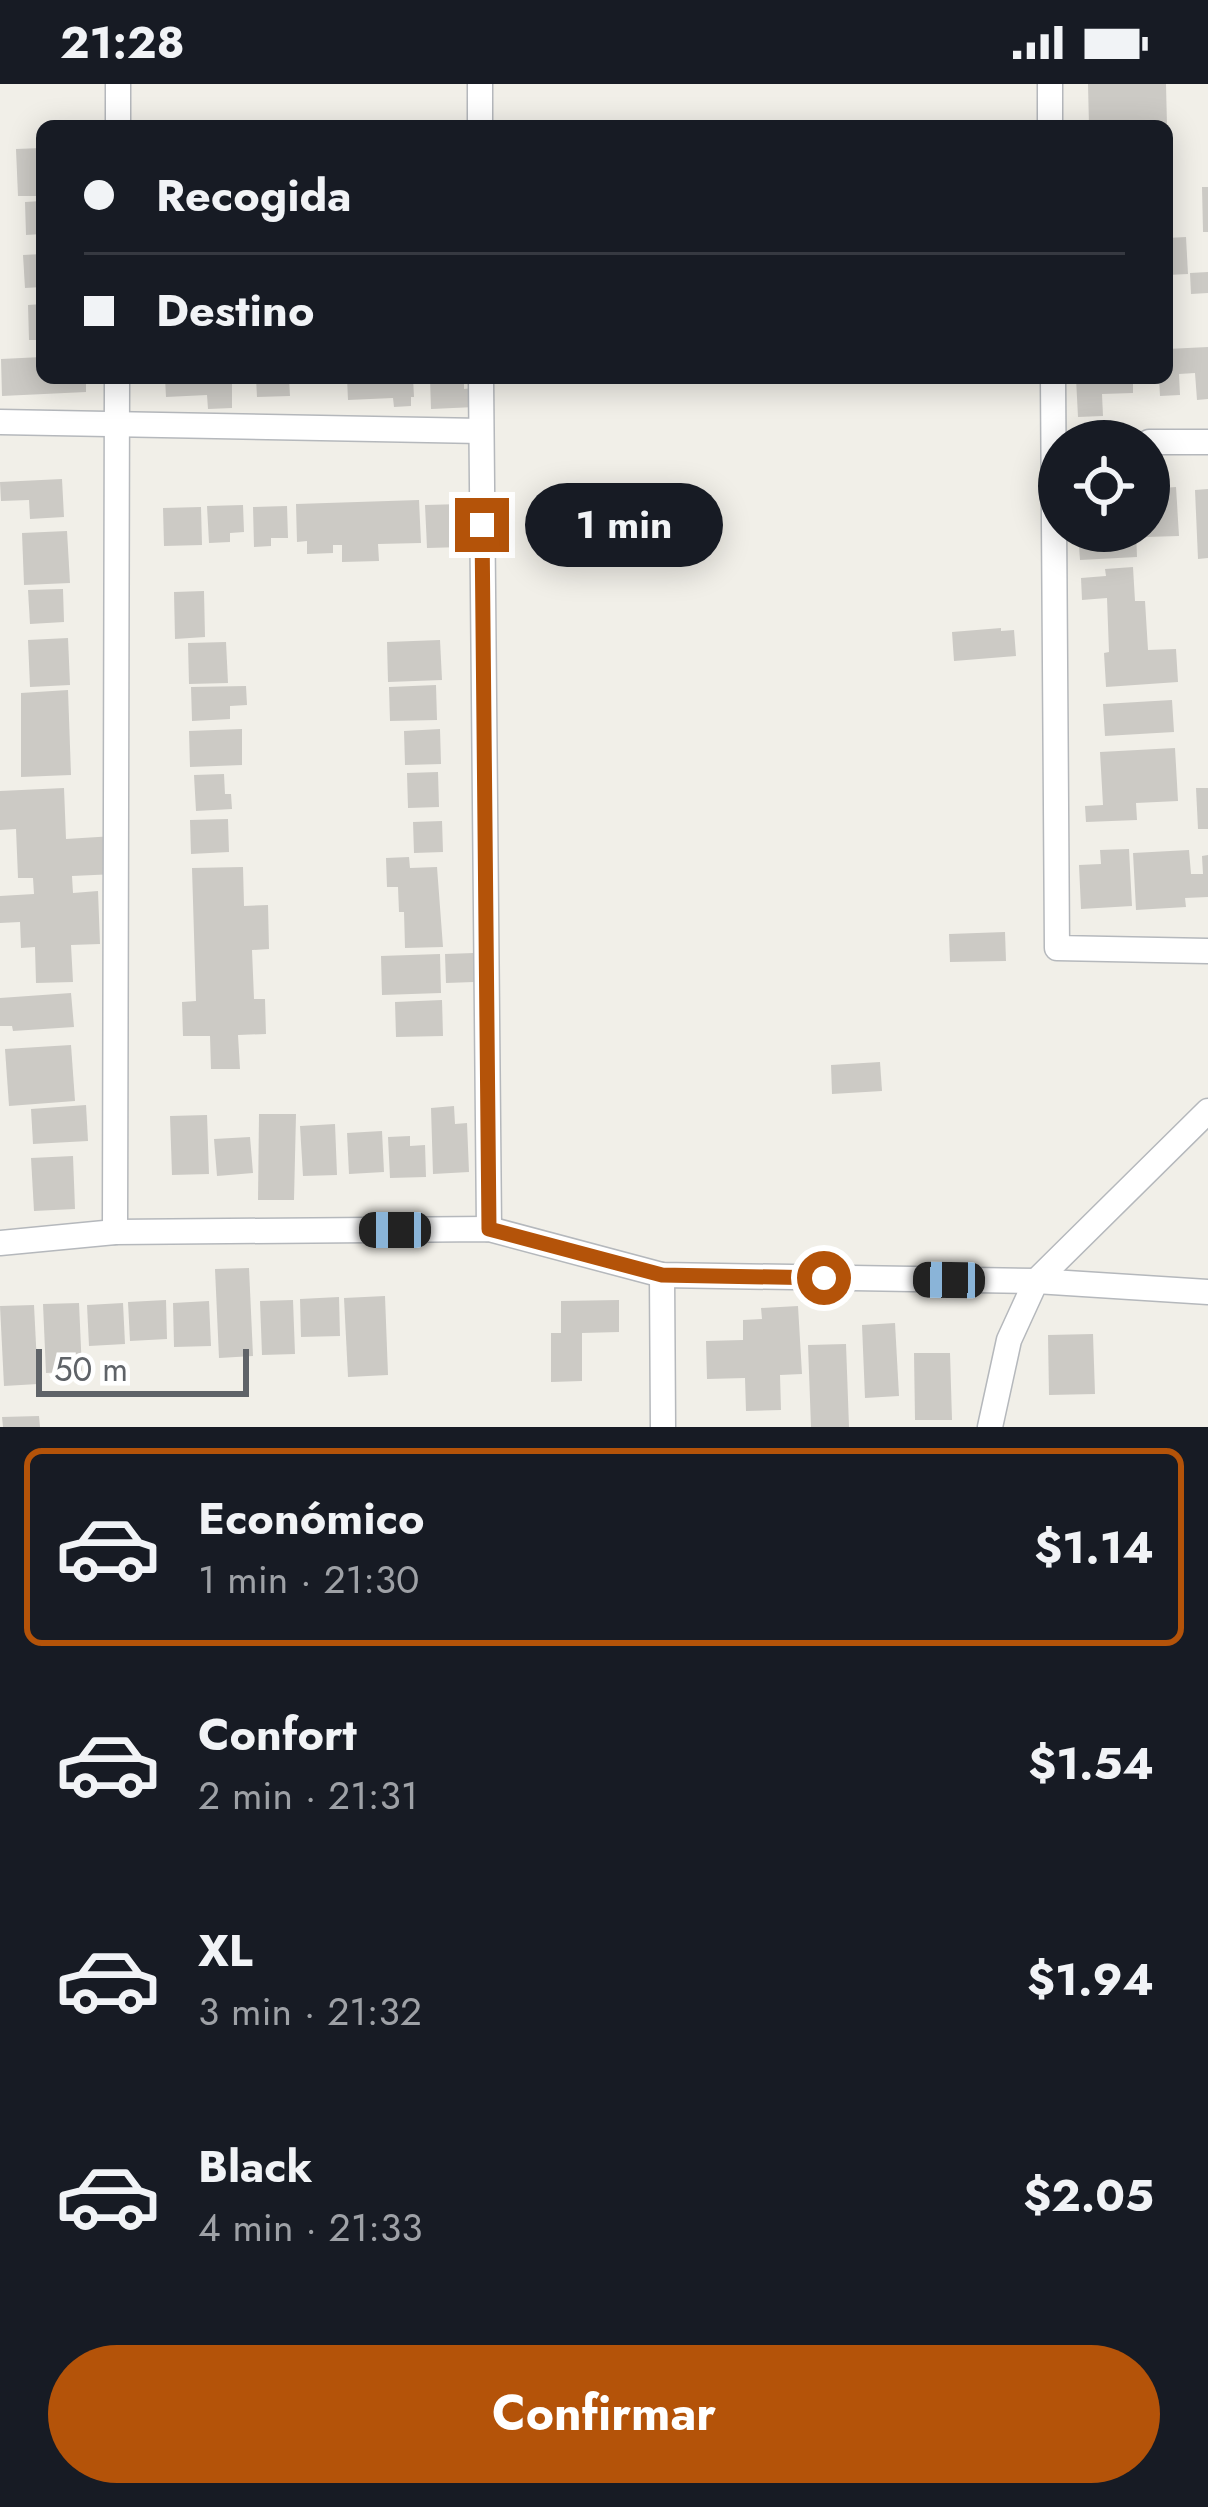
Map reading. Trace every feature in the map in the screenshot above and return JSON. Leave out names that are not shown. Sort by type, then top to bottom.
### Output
[{"type":"street","points":[[118,84],[118,120]]},
{"type":"street","points":[[480,84],[480,120]]},
{"type":"street","points":[[1050,84],[1050,120]]},
{"type":"street","points":[[115,1232],[117,384]]},
{"type":"street","points":[[481,384],[489,1229]]},
{"type":"street","points":[[1053,384],[1055,420]]},
{"type":"street","points":[[0,422],[481,431]]},
{"type":"street","points":[[1170,442],[1208,442]]},
{"type":"street","points":[[1056,552],[1058,948],[1208,951]]},
{"type":"street","points":[[990,1427],[1009,1340],[1036,1281],[1208,1111]]},
{"type":"street","points":[[0,1243],[115,1232],[489,1229],[662,1275],[1036,1281],[1208,1292]]},
{"type":"street","points":[[662,1275],[663,1427]]},
{"type":"building","points":[[1088,84],[1166,84],[1167,120],[1089,120]]},
{"type":"building","points":[[36,148],[36,196],[18,196],[16,149]]},
{"type":"building","points":[[1202,187],[1208,187],[1208,232],[1203,232]]},
{"type":"building","points":[[36,201],[36,234],[26,235],[25,202]]},
{"type":"building","points":[[1186,237],[1188,274],[1173,275],[1173,238]]},
{"type":"building","points":[[36,254],[36,287],[25,288],[23,255]]},
{"type":"building","points":[[1208,272],[1208,293],[1191,294],[1190,273]]},
{"type":"building","points":[[36,304],[36,340],[29,340],[28,305]]},
{"type":"building","points":[[1208,347],[1208,399],[1197,400],[1195,373],[1179,374],[1180,395],[1160,396],[1159,384],[1173,384],[1173,349]]},
{"type":"building","points":[[36,357],[36,384],[86,384],[86,392],[2,396],[1,359]]},
{"type":"building","points":[[165,384],[232,384],[232,408],[208,409],[207,395],[166,397]]},
{"type":"building","points":[[256,384],[289,384],[290,396],[257,397]]},
{"type":"building","points":[[347,384],[413,384],[411,406],[394,407],[393,398],[348,400]]},
{"type":"building","points":[[430,384],[474,388],[475,407],[431,409]]},
{"type":"building","points":[[1076,384],[1133,384],[1133,393],[1102,394],[1103,416],[1078,417]]},
{"type":"building","points":[[62,479],[64,517],[30,519],[29,500],[1,501],[0,482]]},
{"type":"building","points":[[1170,487],[1176,487],[1179,536],[1170,536]]},
{"type":"building","points":[[1208,489],[1208,558],[1198,559],[1195,490]]},
{"type":"building","points":[[419,500],[421,543],[378,544],[379,561],[342,562],[342,545],[333,545],[333,553],[307,554],[307,541],[297,542],[296,504]]},
{"type":"building","points":[[462,504],[463,547],[427,548],[425,505]]},
{"type":"building","points":[[243,505],[244,532],[230,533],[230,542],[209,543],[207,506]]},
{"type":"building","points":[[287,506],[288,538],[271,538],[271,546],[254,547],[253,507]]},
{"type":"building","points":[[201,507],[202,545],[164,546],[163,508]]},
{"type":"building","points":[[67,531],[70,583],[24,585],[22,533]]},
{"type":"building","points":[[1079,552],[1137,552],[1137,557],[1080,560]]},
{"type":"building","points":[[1133,567],[1135,601],[1145,601],[1148,650],[1176,649],[1178,682],[1106,687],[1107,598],[1082,600],[1081,578],[1106,576],[1105,569]]},
{"type":"building","points":[[63,589],[64,622],[30,624],[28,590]]},
{"type":"building","points":[[204,591],[205,637],[175,639],[174,592]]},
{"type":"building","points":[[1014,630],[1016,656],[954,661],[952,632]]},
{"type":"building","points":[[68,638],[70,685],[30,687],[28,640]]},
{"type":"building","points":[[440,640],[442,680],[388,682],[387,642]]},
{"type":"building","points":[[226,642],[228,683],[189,684],[188,643]]},
{"type":"building","points":[[436,685],[437,720],[390,721],[389,687]]},
{"type":"building","points":[[246,686],[247,705],[230,706],[230,719],[192,721],[191,687]]},
{"type":"building","points":[[68,690],[71,775],[21,777],[21,693]]},
{"type":"building","points":[[1172,700],[1174,732],[1105,736],[1103,704]]},
{"type":"building","points":[[242,729],[242,765],[190,767],[189,731]]},
{"type":"building","points":[[440,729],[441,764],[405,765],[404,731]]},
{"type":"building","points":[[1175,748],[1178,801],[1136,803],[1137,820],[1086,822],[1085,806],[1103,805],[1100,752]]},
{"type":"building","points":[[438,772],[439,807],[408,808],[407,773]]},
{"type":"building","points":[[224,774],[232,809],[196,811],[194,775]]},
{"type":"building","points":[[64,788],[66,839],[114,836],[116,874],[72,876],[73,893],[98,891],[100,944],[71,945],[73,982],[36,983],[35,947],[21,948],[20,922],[0,923],[0,896],[34,894],[33,878],[18,878],[16,829],[0,830],[0,791]]},
{"type":"building","points":[[1196,788],[1208,788],[1208,829],[1198,829]]},
{"type":"building","points":[[228,819],[229,852],[191,854],[190,820]]},
{"type":"building","points":[[442,821],[443,852],[414,853],[413,822]]},
{"type":"building","points":[[1129,849],[1132,906],[1081,909],[1079,865],[1101,864],[1100,850]]},
{"type":"building","points":[[1189,850],[1191,874],[1203,874],[1202,856],[1208,855],[1208,897],[1185,898],[1186,907],[1136,910],[1133,853]]},
{"type":"building","points":[[409,857],[410,868],[437,867],[443,947],[405,948],[404,912],[399,912],[398,887],[387,887],[386,858]]},
{"type":"building","points":[[243,867],[244,906],[268,905],[269,949],[252,950],[254,999],[265,999],[266,1034],[238,1035],[240,1069],[211,1069],[210,1036],[183,1036],[182,1002],[196,1001],[192,868]]},
{"type":"building","points":[[1005,932],[1006,961],[950,962],[949,934]]},
{"type":"building","points":[[474,953],[474,982],[446,983],[445,954]]},
{"type":"building","points":[[440,954],[441,993],[382,995],[381,956]]},
{"type":"building","points":[[71,993],[74,1027],[13,1031],[12,1026],[0,1026],[0,998]]},
{"type":"building","points":[[442,1000],[443,1036],[396,1037],[395,1002]]},
{"type":"building","points":[[71,1045],[75,1101],[9,1106],[5,1049]]},
{"type":"building","points":[[880,1062],[882,1091],[832,1094],[831,1065]]},
{"type":"building","points":[[86,1105],[88,1141],[33,1144],[31,1109]]},
{"type":"building","points":[[454,1106],[455,1124],[467,1123],[469,1172],[433,1174],[431,1108]]},
{"type":"building","points":[[259,1114],[296,1114],[294,1200],[258,1200]]},
{"type":"building","points":[[207,1115],[209,1174],[172,1175],[170,1116]]},
{"type":"building","points":[[335,1124],[337,1175],[303,1176],[300,1126]]},
{"type":"building","points":[[382,1131],[384,1172],[349,1174],[347,1133]]},
{"type":"building","points":[[410,1136],[410,1146],[425,1145],[426,1177],[390,1178],[388,1137]]},
{"type":"building","points":[[250,1137],[253,1173],[217,1176],[214,1139]]},
{"type":"building","points":[[73,1156],[75,1209],[34,1211],[31,1158]]},
{"type":"building","points":[[249,1268],[253,1356],[219,1358],[215,1269]]},
{"type":"building","points":[[385,1296],[388,1375],[348,1377],[344,1298]]},
{"type":"building","points":[[339,1297],[340,1336],[301,1337],[300,1299]]},
{"type":"building","points":[[166,1300],[167,1339],[130,1341],[128,1302]]},
{"type":"building","points":[[293,1300],[295,1354],[262,1355],[260,1301]]},
{"type":"building","points":[[619,1300],[619,1332],[582,1333],[582,1381],[551,1382],[551,1333],[561,1333],[561,1301]]},
{"type":"building","points":[[209,1301],[211,1346],[174,1347],[173,1303]]},
{"type":"building","points":[[79,1303],[82,1371],[46,1373],[43,1304]]},
{"type":"building","points":[[123,1303],[125,1344],[89,1346],[87,1305]]},
{"type":"building","points":[[34,1305],[38,1384],[4,1386],[0,1306]]},
{"type":"building","points":[[798,1306],[802,1374],[780,1375],[781,1410],[746,1411],[745,1378],[707,1379],[706,1341],[743,1340],[743,1320],[762,1319],[761,1308]]},
{"type":"building","points":[[895,1323],[899,1396],[865,1398],[862,1325]]},
{"type":"building","points":[[1093,1334],[1095,1394],[1049,1395],[1048,1335]]},
{"type":"building","points":[[846,1344],[849,1427],[811,1427],[808,1345]]},
{"type":"building","points":[[914,1353],[950,1353],[952,1420],[915,1420]]},
{"type":"building","points":[[39,1416],[40,1427],[3,1427],[2,1417]]},
{"type":"route","points":[[482,525],[489,1229],[662,1275],[824,1278]]}]
